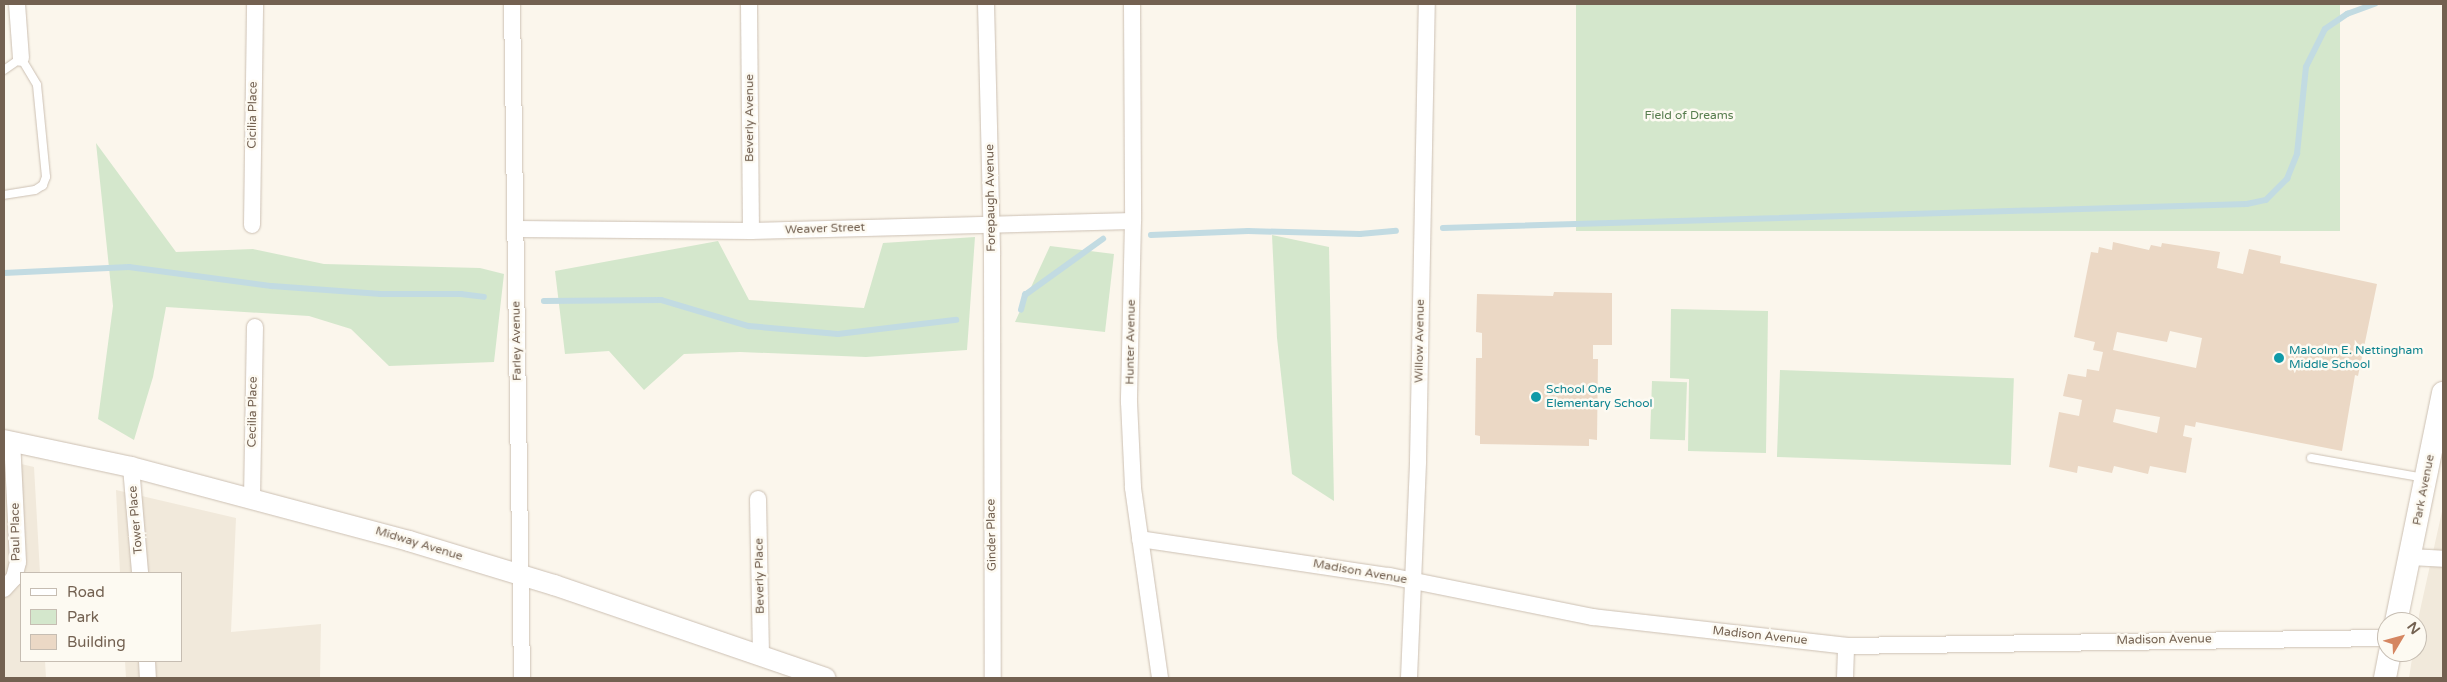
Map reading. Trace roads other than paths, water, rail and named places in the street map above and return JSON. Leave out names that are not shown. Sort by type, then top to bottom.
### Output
[{"type":"main road","name":"Park Avenue","points":[[2398,612],[2443,393]]},
{"type":"main road","points":[[2386,678],[2388,662]]},
{"type":"street","points":[[18,4],[21,58]]},
{"type":"street","name":"Cicilia Place","points":[[252,225],[255,4]]},
{"type":"street","name":"Farley Avenue","points":[[512,4],[522,678]]},
{"type":"street","name":"Beverly Avenue","points":[[749,4],[751,231]]},
{"type":"street","name":"Forepaugh Avenue","points":[[986,4],[991,225],[990,392]]},
{"type":"street","name":"Hunter Avenue","points":[[1132,4],[1133,221],[1129,402],[1133,488],[1160,678]]},
{"type":"street","name":"Willow Avenue","points":[[1409,678],[1411,581],[1418,461],[1427,4]]},
{"type":"street","name":"Weaver Street","points":[[516,229],[751,231],[1133,221]]},
{"type":"street","name":"Cecilia Place","points":[[252,498],[254,327]]},
{"type":"street","name":"Ginder Place","points":[[990,392],[993,678]]},
{"type":"street","name":"Midway Avenue","points":[[8,440],[131,467],[252,498],[520,575],[761,654],[825,678]]},
{"type":"street","name":"Paul Place","points":[[4,589],[14,578],[18,562],[8,440]]},
{"type":"street","name":"Tower Place","points":[[131,467],[140,572]]},
{"type":"street","name":"Beverly Place","points":[[758,499],[761,654]]},
{"type":"street","name":"Madison Avenue","points":[[1140,540],[1411,581],[1593,617],[1846,646],[2377,638]]},
{"type":"street","points":[[2410,557],[2443,559]]},
{"type":"street","points":[[1845,678],[1846,646]]},
{"type":"street","points":[[147,662],[148,678]]},
{"type":"lane","points":[[4,70],[21,58],[40,95],[46,177],[43,185],[34,190],[4,195]]},
{"type":"lane","points":[[2311,458],[2426,478]]},
{"type":"waterway","points":[[1443,228],[2247,204],[2266,200],[2287,179],[2297,154],[2306,67],[2325,29],[2347,14],[2375,4]]},
{"type":"waterway","points":[[1151,235],[1248,231],[1360,234],[1396,231]]},
{"type":"waterway","points":[[1021,310],[1025,295],[1103,239]]},
{"type":"waterway","points":[[4,273],[129,267],[272,286],[381,294],[461,294],[484,297]]},
{"type":"waterway","points":[[544,301],[661,300],[749,326],[838,334],[956,320]]},
{"type":"place","name":"Malcolm E. Nettingham Middle School","points":[[2279,358]]},
{"type":"place","name":"School One Elementary School","points":[[1536,397]]},
{"type":"park label","name":"Field of Dreams","points":[[1689,116]]}]
